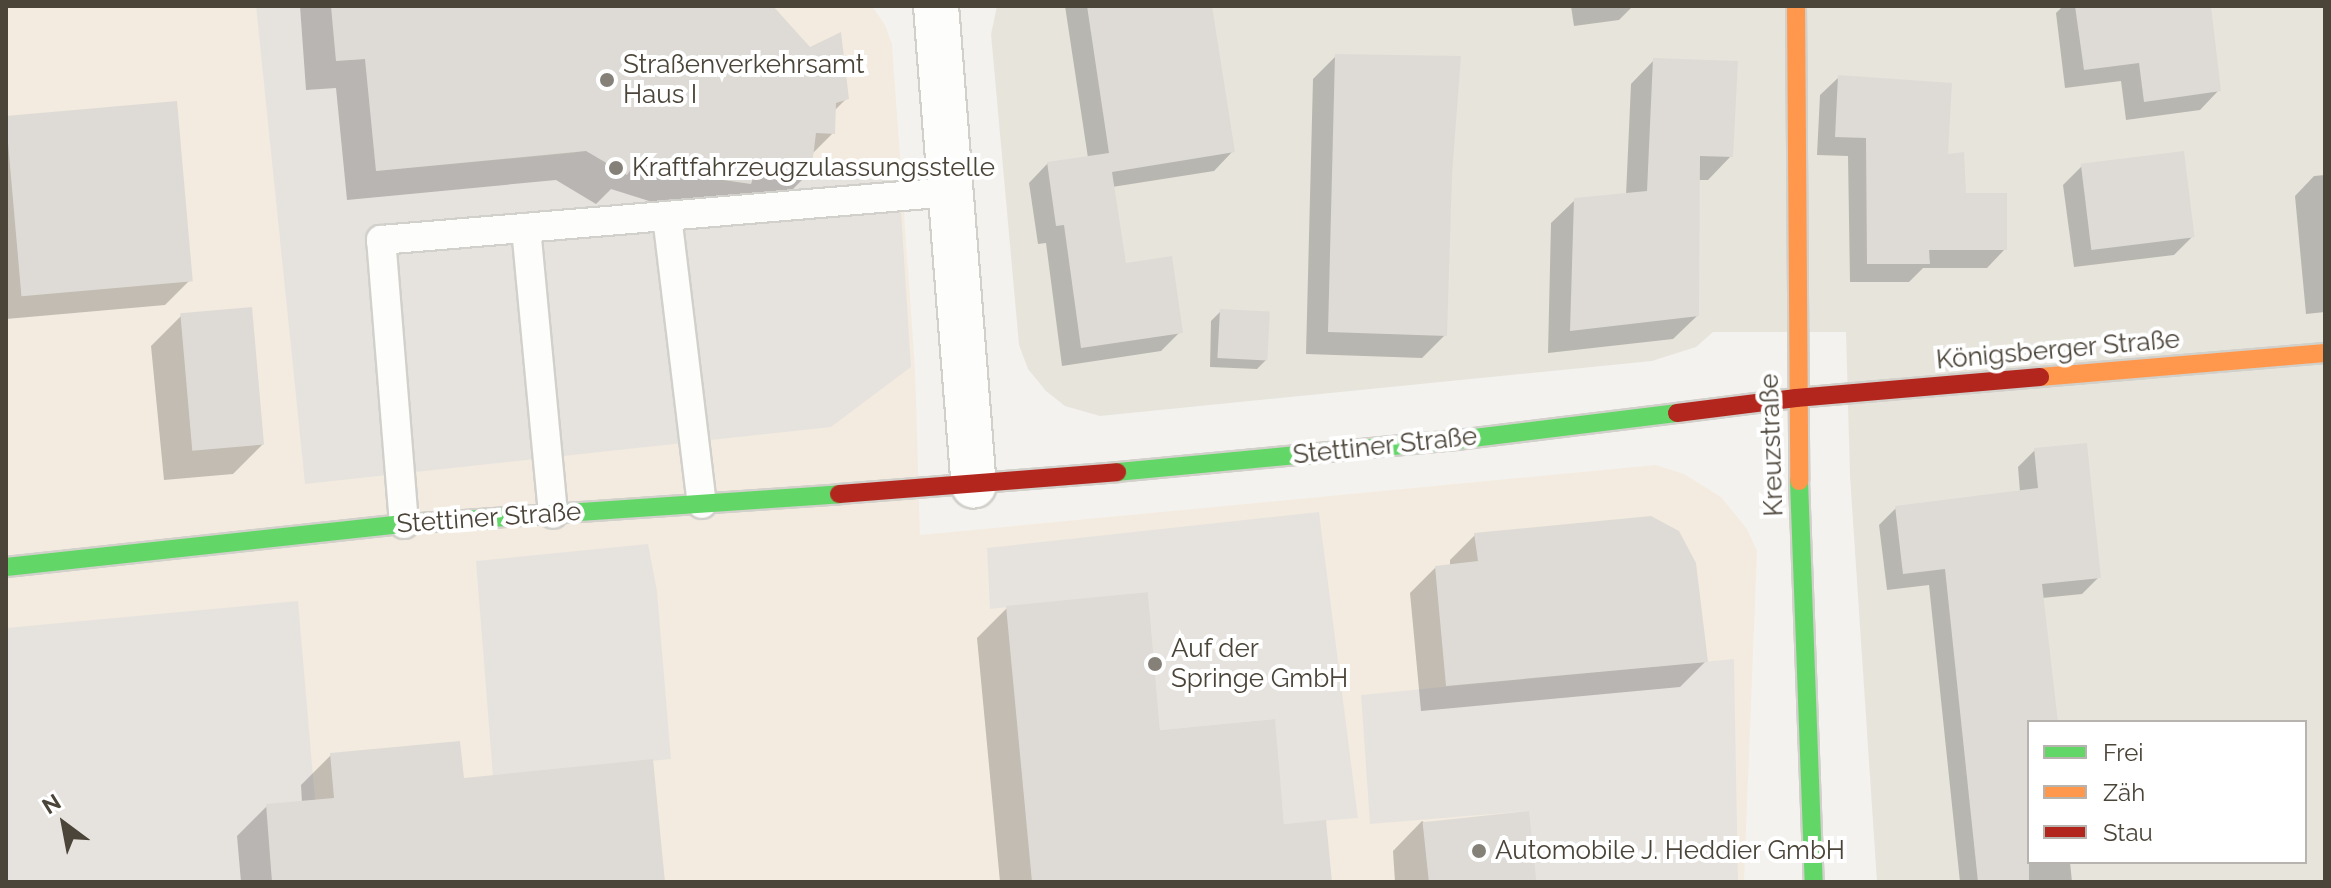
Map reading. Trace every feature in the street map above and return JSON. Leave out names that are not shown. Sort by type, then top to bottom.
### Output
[{"type":"street","points":[[936,6],[974,485]]},
{"type":"street","name":"Kreuzstraße","points":[[1796,6],[1796,398],[1814,882]]},
{"type":"street","name":"Königsberger Straße","points":[[1796,398],[2325,353]]},
{"type":"street","name":"Stettiner Straße","points":[[6,567],[404,524],[974,485],[1457,440],[1796,398]]},
{"type":"lane","points":[[404,524],[381,240],[950,192]]},
{"type":"lane","points":[[667,216],[702,504]]},
{"type":"lane","points":[[526,228],[553,514]]},
{"type":"shaded area","points":[[6,6],[872,6],[885,25],[892,44],[915,368],[920,535],[1656,465],[1684,474],[1721,497],[1747,529],[1757,551],[1744,882],[6,882]]},
{"type":"shaded area","points":[[256,6],[331,6],[336,61],[365,59],[376,171],[574,153],[598,146],[605,162],[627,174],[638,159],[696,176],[751,184],[758,164],[811,174],[898,164],[911,367],[831,427],[305,484]]},
{"type":"shaded area","points":[[997,6],[2325,6],[2325,882],[1877,882],[1850,476],[1846,332],[1713,332],[1696,347],[1652,361],[1100,416],[1065,406],[1046,391],[1028,369],[1019,345],[991,34]]},
{"type":"shaded area","points":[[1319,512],[1358,818],[1284,824],[1274,719],[1160,730],[1148,592],[990,609],[987,548]]},
{"type":"shaded area","points":[[648,544],[657,591],[671,759],[493,777],[476,561]]},
{"type":"shaded area","points":[[298,601],[315,800],[272,882],[6,882],[6,628]]},
{"type":"shaded area","points":[[1734,659],[1738,882],[1536,882],[1528,811],[1370,824],[1361,695]]},
{"type":"building","name":"Straßenverkehrsamt Haus I","points":[[331,6],[773,6],[810,47],[841,32],[849,99],[836,103],[835,134],[816,133],[811,174],[758,164],[751,184],[696,176],[638,159],[627,175],[586,151],[376,171],[365,59],[336,61]]},
{"type":"building","points":[[1087,6],[1212,6],[1235,152],[1112,172],[1126,263],[1172,256],[1183,333],[1081,348],[1064,225],[1056,226],[1047,162],[1109,153]]},
{"type":"building","points":[[2075,6],[2211,6],[2221,91],[2144,102],[2139,63],[2084,70]]},
{"type":"building","points":[[1335,54],[1461,56],[1452,175],[1447,336],[1328,332]]},
{"type":"building","points":[[1653,58],[1738,61],[1733,157],[1700,156],[1699,316],[1570,331],[1574,198],[1647,191]]},
{"type":"building","points":[[1838,75],[1952,83],[1948,154],[1964,152],[1966,193],[2007,193],[2007,250],[1929,250],[1930,264],[1867,264],[1866,138],[1835,137]]},
{"type":"building","points":[[177,101],[193,281],[21,296],[6,116]]},
{"type":"building","points":[[2184,151],[2195,237],[2091,250],[2081,164]]},
{"type":"building","points":[[252,307],[264,444],[192,451],[180,313]]},
{"type":"building","points":[[1220,309],[1270,312],[1267,361],[1217,358]]},
{"type":"building","points":[[2087,443],[2101,578],[2042,584],[2058,720],[2027,720],[2029,882],[1978,882],[1945,569],[1903,574],[1895,506],[2038,488],[2034,448]]},
{"type":"building","points":[[1651,516],[1679,531],[1696,563],[1708,662],[1446,686],[1435,566],[1478,561],[1474,533]]},
{"type":"building","points":[[1148,592],[1160,730],[1275,719],[1284,824],[1326,820],[1332,882],[1032,882],[1006,606]]},
{"type":"building","points":[[460,741],[464,778],[653,759],[665,882],[272,882],[266,804],[334,798],[330,753]]},
{"type":"building","name":"Automobile J. Heddier GmbH","points":[[1529,811],[1536,882],[1429,882],[1423,822]]},
{"type":"traffic: fast","points":[[1117,472],[1457,440],[1677,413]]},
{"type":"traffic: fast","points":[[1799,481],[1814,882]]},
{"type":"traffic: fast","points":[[6,567],[404,524],[839,494]]},
{"type":"traffic: slow","points":[[1796,6],[1799,481]]},
{"type":"traffic: slow","points":[[2040,377],[2325,353]]},
{"type":"traffic: jam","points":[[1677,413],[1796,398],[2040,377]]},
{"type":"traffic: jam","points":[[839,494],[1117,472]]},
{"type":"place","name":"Straßenverkehrsamt Haus I","points":[[607,80]]},
{"type":"place","name":"Kraftfahrzeugzulassungsstelle","points":[[616,168]]},
{"type":"place","name":"Auf der Springe GmbH","points":[[1155,664]]},
{"type":"place","name":"Automobile J. Heddier GmbH","points":[[1479,851]]}]
